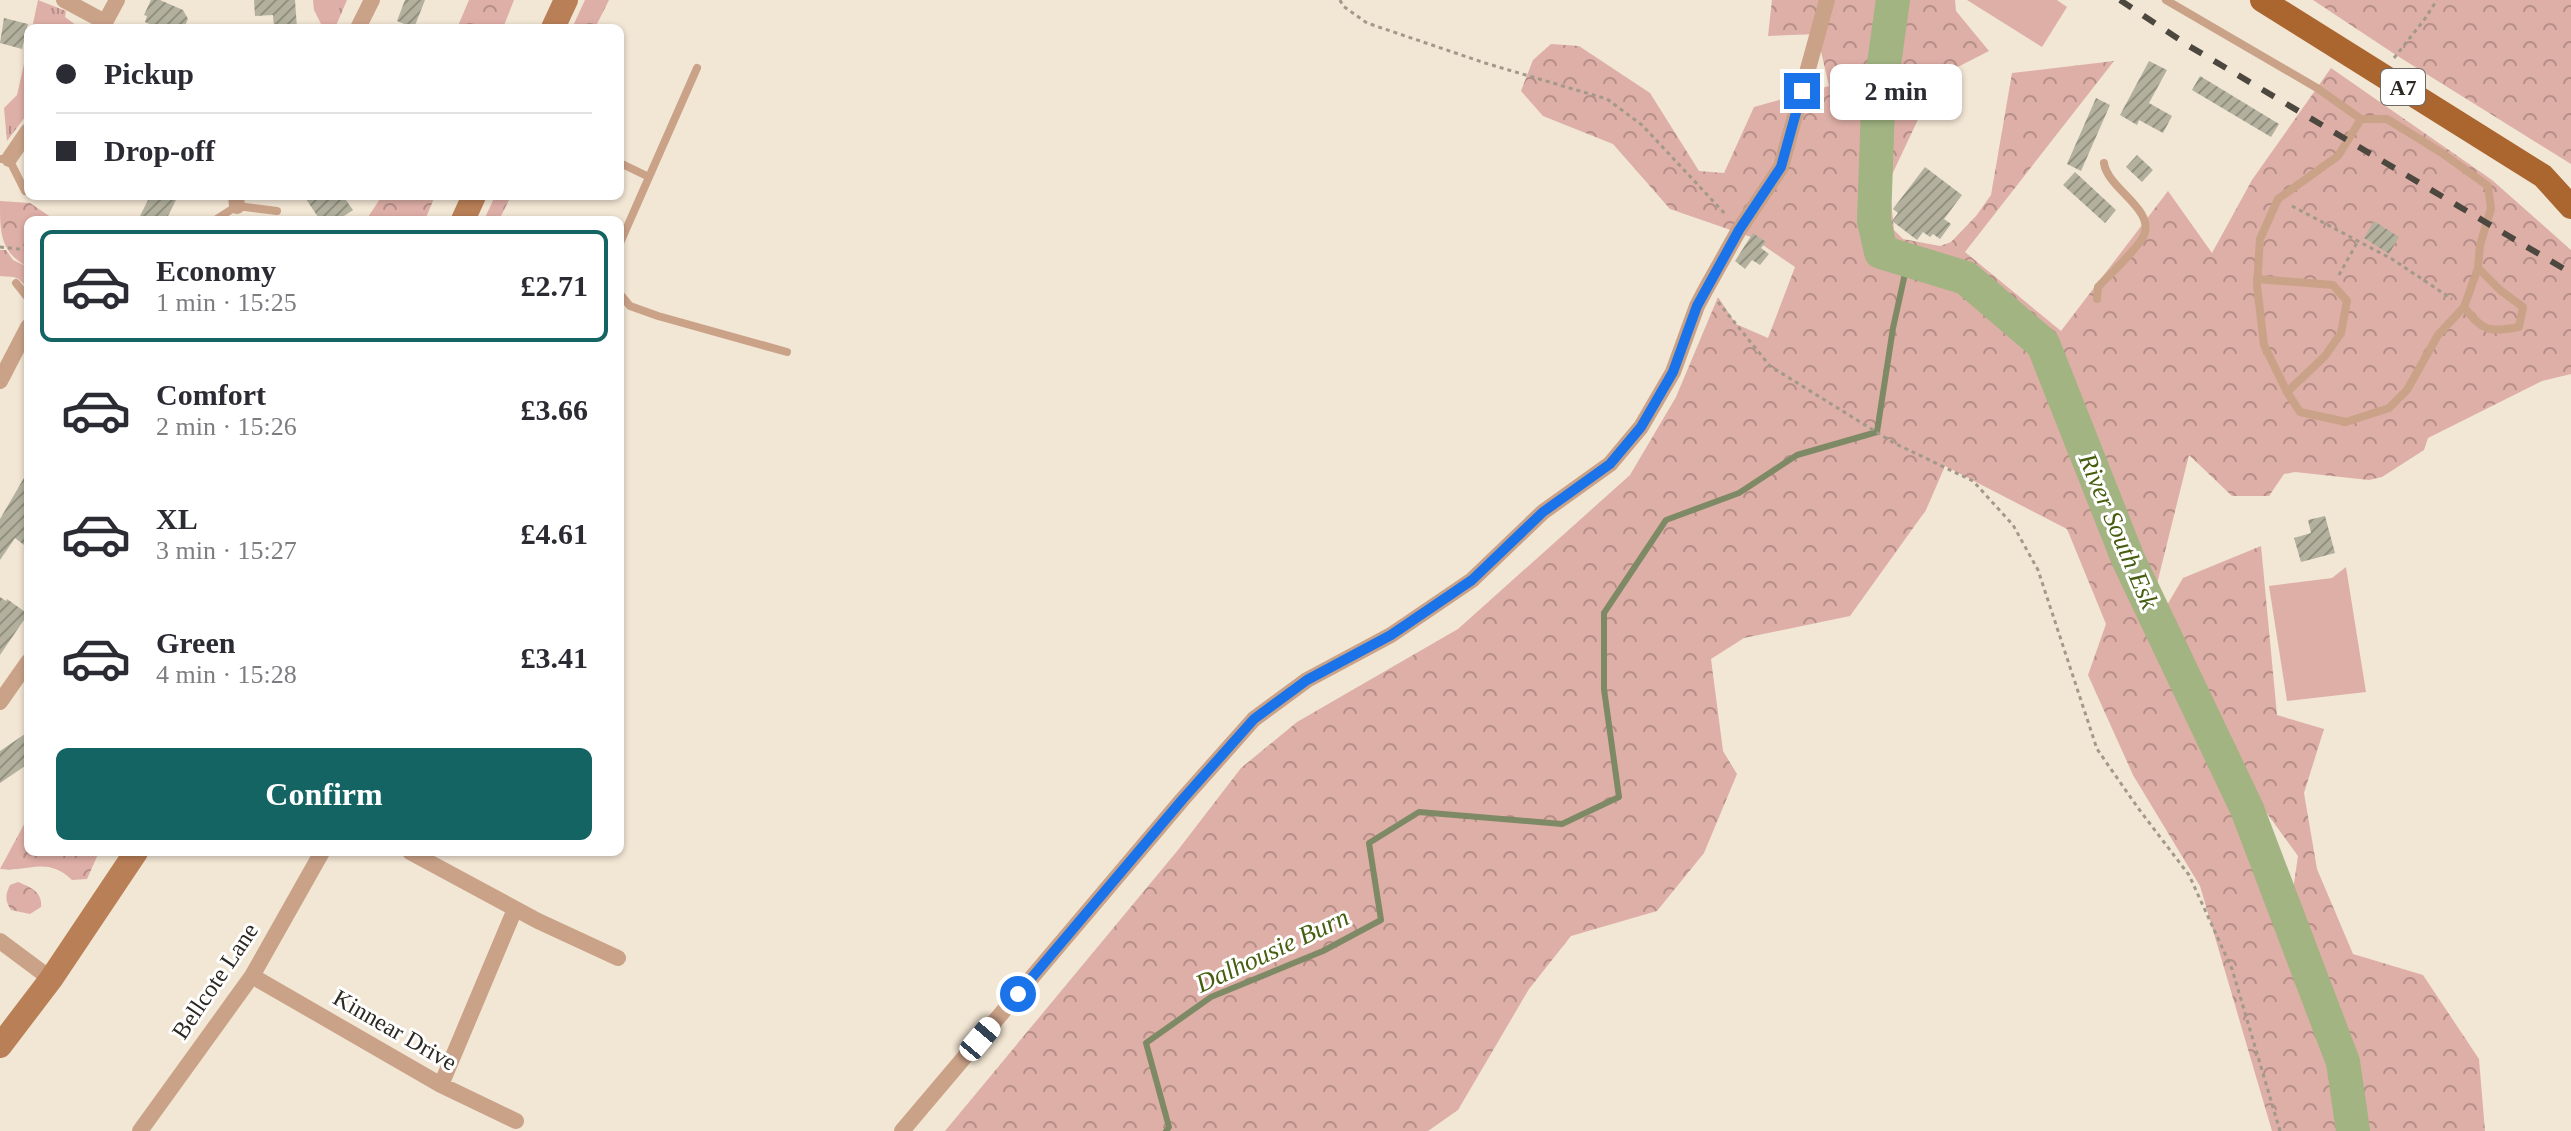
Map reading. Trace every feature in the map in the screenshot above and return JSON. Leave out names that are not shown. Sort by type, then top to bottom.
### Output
[{"type":"main road","points":[[555,24],[566,0]]},
{"type":"main road","name":"A7","points":[[2262,0],[2543,176],[2571,207]]},
{"type":"main road","points":[[2543,176],[2571,191]]},
{"type":"main road","points":[[0,1046],[51,979],[133,856]]},
{"type":"street","points":[[64,0],[102,24]]},
{"type":"street","points":[[105,24],[117,0]]},
{"type":"street","points":[[360,24],[372,0]]},
{"type":"street","points":[[902,1131],[1254,719],[1307,680],[1391,635],[1472,580],[1543,512],[1610,464],[1641,427],[1673,372],[1706,289],[1739,230],[1781,167],[1827,0]]},
{"type":"street","points":[[4,159],[24,136]]},
{"type":"street","points":[[0,381],[24,335]]},
{"type":"street","points":[[3,691],[24,667]]},
{"type":"street","name":"Bellcote Lane","points":[[140,1131],[252,976],[320,856]]},
{"type":"street","points":[[417,856],[515,909],[618,958]]},
{"type":"street","points":[[441,1085],[515,909]]},
{"type":"street","points":[[0,941],[51,979]]},
{"type":"street","name":"Kinnear Drive","points":[[252,976],[441,1085],[516,1121]]},
{"type":"lane","points":[[2166,0],[2317,88],[2361,119],[2387,119],[2488,186],[2491,209],[2480,245],[2478,268],[2464,307],[2438,335],[2407,390],[2389,408],[2346,422],[2300,412],[2287,392],[2264,345],[2257,279],[2260,239],[2278,199],[2338,156],[2361,119]]},
{"type":"lane","points":[[624,234],[697,68]]},
{"type":"lane","points":[[4,159],[24,189]]},
{"type":"lane","points":[[2097,299],[2098,287],[2144,234],[2145,223],[2139,210],[2105,173],[2104,163]]},
{"type":"lane","points":[[624,165],[649,177]]},
{"type":"lane","points":[[220,216],[237,201],[277,211]]},
{"type":"lane","points":[[2464,307],[2479,325],[2497,330],[2519,327],[2523,307],[2478,268]]},
{"type":"lane","points":[[2257,279],[2333,285],[2347,301],[2341,333],[2325,356],[2287,392]]},
{"type":"lane","points":[[16,283],[24,293]]},
{"type":"lane","points":[[624,299],[630,306],[658,316],[787,352]]},
{"type":"path","points":[[1340,0],[1343,6],[1367,23],[1485,63],[1607,99],[1642,125],[1739,230]]},
{"type":"path","points":[[2380,73],[2437,0]]},
{"type":"path","points":[[2278,199],[2392,259],[2464,307]]},
{"type":"path","points":[[2333,285],[2358,241]]},
{"type":"path","points":[[0,247],[24,250]]},
{"type":"path","points":[[1706,289],[1770,366],[1894,443],[1973,481],[2013,525],[2038,570],[2097,749],[2189,875],[2232,969],[2280,1131]]},
{"type":"green space","points":[[38,0],[66,11],[65,17],[75,24],[33,24]]},
{"type":"green space","points":[[313,0],[347,0],[337,24],[321,24]]},
{"type":"green space","points":[[469,0],[514,0],[505,24],[459,24]]},
{"type":"green space","points":[[585,0],[609,0],[597,24],[574,24]]},
{"type":"green space","points":[[1772,0],[1955,0],[1956,11],[1989,51],[1938,77],[1889,181],[1894,230],[1903,239],[1940,246],[1951,242],[1991,195],[2012,73],[2114,61],[1965,252],[2061,331],[2168,191],[2212,253],[2252,180],[2331,68],[2492,180],[2571,250],[2571,374],[2542,381],[2428,438],[2424,450],[2382,477],[2369,480],[2295,472],[2284,474],[2269,496],[2232,496],[2189,455],[2151,608],[2229,775],[2289,918],[2298,856],[2250,790],[2160,617],[2183,578],[2261,546],[2277,715],[2324,729],[2304,793],[2317,869],[2353,954],[2423,975],[2479,1059],[2485,1131],[2272,1131],[2200,886],[2133,775],[2088,675],[2106,624],[2067,529],[1945,466],[1926,510],[1850,616],[1744,638],[1711,659],[1723,751],[1737,774],[1704,853],[1657,911],[1571,936],[1529,989],[1458,1110],[1428,1131],[945,1131],[1178,850],[1241,768],[1297,722],[1458,629],[1630,475],[1676,397],[1718,297],[1736,324],[1768,338],[1795,267],[1751,237],[1670,209],[1613,144],[1543,116],[1521,91],[1533,60],[1551,44],[1579,46],[1650,93],[1699,171],[1724,173],[1754,107],[1829,86],[1817,34],[1768,36]]},
{"type":"green space","points":[[1967,0],[2057,0],[2067,7],[2042,47]]},
{"type":"green space","points":[[2313,0],[2571,0],[2571,164],[2396,55]]},
{"type":"green space","points":[[24,64],[24,118],[7,141],[4,108],[17,95]]},
{"type":"green space","points":[[379,200],[433,200],[427,216],[369,216]]},
{"type":"green space","points":[[493,200],[509,200],[501,216],[486,216]]},
{"type":"green space","points":[[0,201],[30,203],[49,216],[24,216],[24,264],[7,248],[0,223]]},
{"type":"green space","points":[[0,250],[6,250],[13,260],[24,265],[24,284],[16,278],[0,276]]},
{"type":"green space","points":[[2346,567],[2366,692],[2287,701],[2269,586],[2332,578]]},
{"type":"green space","points":[[24,824],[24,856],[97,856],[87,879],[72,880],[46,867],[0,869]]},
{"type":"green space","points":[[18,882],[40,897],[41,907],[30,914],[11,910],[8,904],[10,885]]},
{"type":"building","points":[[151,0],[160,0],[183,10],[188,19],[186,24],[149,24],[145,22],[147,16],[144,15]]},
{"type":"building","points":[[254,0],[295,0],[297,24],[274,24],[273,15],[255,16]]},
{"type":"building","points":[[405,0],[425,0],[416,24],[397,21]]},
{"type":"building","points":[[4,18],[28,24],[24,24],[22,49],[0,43]]},
{"type":"building","points":[[2149,61],[2167,70],[2149,103],[2172,116],[2163,133],[2139,120],[2137,125],[2120,115]]},
{"type":"building","points":[[2200,76],[2279,124],[2271,137],[2192,90]]},
{"type":"building","points":[[2096,98],[2110,105],[2081,171],[2067,164]]},
{"type":"building","points":[[2137,155],[2153,170],[2142,182],[2126,167]]},
{"type":"building","points":[[1925,167],[1962,195],[1944,219],[1951,224],[1940,239],[1923,232],[1917,240],[1892,221],[1898,213],[1893,209]]},
{"type":"building","points":[[2075,172],[2116,210],[2105,223],[2063,185]]},
{"type":"building","points":[[148,200],[176,200],[168,216],[140,216]]},
{"type":"building","points":[[307,200],[346,200],[353,210],[344,216],[317,216]]},
{"type":"building","points":[[2374,221],[2399,237],[2389,254],[2364,238]]},
{"type":"building","points":[[1753,233],[1766,242],[1761,248],[1769,254],[1760,265],[1752,260],[1745,269],[1735,261]]},
{"type":"building","points":[[24,478],[24,545],[15,538],[0,560],[0,519]]},
{"type":"building","points":[[2325,516],[2335,553],[2301,562],[2294,538],[2311,533],[2308,520]]},
{"type":"building","points":[[0,597],[24,611],[24,620],[0,655]]},
{"type":"building","points":[[24,735],[24,767],[0,783],[0,751]]},
{"type":"waterway","name":"River South Esk","points":[[1893,0],[1878,106],[1874,221],[1881,252],[1966,278],[2043,344],[2128,559],[2247,809],[2343,1062],[2353,1131]]},
{"type":"waterway","name":"Dalhousie Burn","points":[[1166,1131],[1169,1127],[1146,1043],[1211,997],[1323,951],[1381,920],[1369,843],[1419,812],[1562,824],[1619,797],[1604,689],[1604,613],[1666,520],[1739,493],[1797,455],[1877,432],[1893,328],[1908,260]]},
{"type":"railway","points":[[2120,0],[2189,46],[2571,273]]},
{"type":"route","points":[[1018,994],[1254,719],[1307,680],[1391,635],[1472,580],[1543,512],[1610,464],[1641,427],[1673,372],[1697,306],[1739,230],[1781,167],[1802,91]]}]
